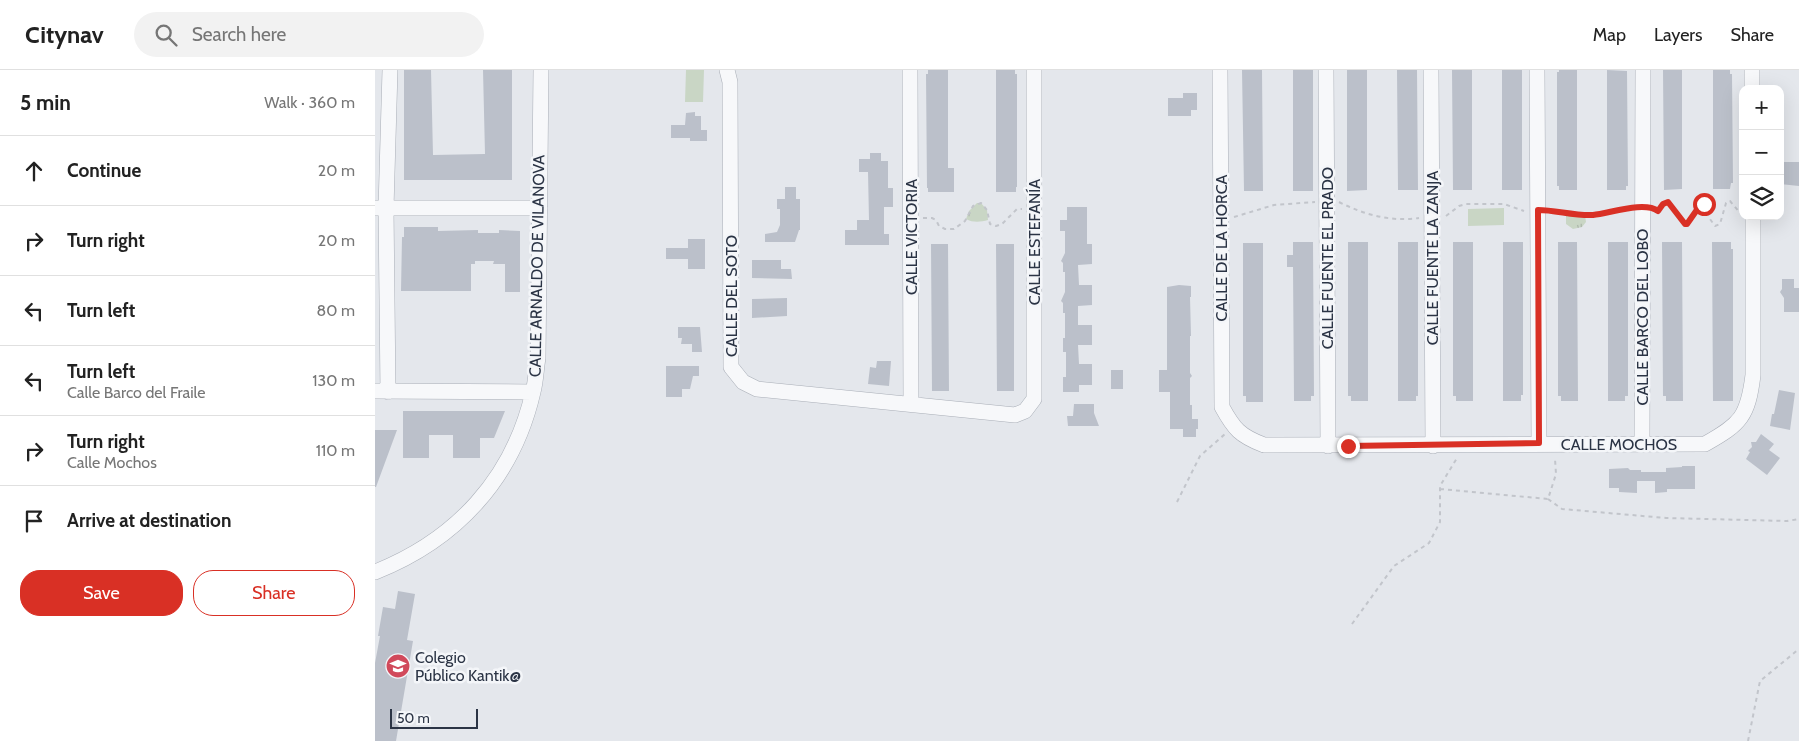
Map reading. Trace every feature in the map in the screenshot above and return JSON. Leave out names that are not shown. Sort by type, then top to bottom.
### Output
[{"type":"street","points":[[390,70],[381,208],[381,392],[533,392]]},
{"type":"street","name":"CALLE ARNALDO DE VILANOVA","points":[[375,572],[396,564],[443,536],[470,512],[491,486],[510,454],[525,417],[533,392],[538,358],[541,70]]},
{"type":"street","name":"CALLE DEL SOTO","points":[[727,70],[729,82],[731,367],[743,382],[757,389],[1015,415],[1025,410]]},
{"type":"street","name":"CALLE VICTORIA","points":[[910,70],[911,404]]},
{"type":"street","name":"CALLE ESTEFANÍA","points":[[1025,410],[1034,399],[1034,70]]},
{"type":"street","name":"CALLE DE LA HORCA","points":[[1220,70],[1222,407],[1231,424]]},
{"type":"street","name":"CALLE FUENTE EL PRADO","points":[[1326,70],[1328,446]]},
{"type":"street","name":"CALLE FUENTE LA ZANJA","points":[[1431,70],[1433,446]]},
{"type":"street","points":[[1537,70],[1538,210],[1547,443]]},
{"type":"street","name":"CALLE BARCO DEL LOBO","points":[[1642,444],[1643,70]]},
{"type":"street","points":[[1752,70],[1752,85]]},
{"type":"street","points":[[381,208],[540,208]]},
{"type":"street","name":"CALLE MOCHOS","points":[[1231,424],[1246,438],[1264,445],[1705,444],[1728,431],[1743,416],[1750,400],[1753,375],[1753,220]]},
{"type":"path","points":[[1221,219],[1233,218],[1274,205],[1327,201],[1338,202],[1376,217],[1410,219],[1446,216],[1459,206],[1466,204],[1505,204],[1521,211],[1538,210],[1591,215],[1643,207],[1653,207],[1658,211],[1663,204],[1668,202],[1685,224],[1687,224],[1701,204],[1704,204],[1710,219],[1715,226],[1718,226],[1722,220],[1726,203],[1730,201],[1739,211]]},
{"type":"path","points":[[911,218],[932,218],[936,220],[939,226],[945,229],[954,229],[965,221],[973,206],[981,203],[987,210],[990,224],[996,226],[1002,224],[1017,209],[1034,208]]},
{"type":"path","points":[[1177,502],[1201,456],[1224,436],[1231,424]]},
{"type":"path","points":[[1547,443],[1556,474],[1548,499]]},
{"type":"path","points":[[1352,624],[1395,566],[1429,543],[1439,522],[1440,486],[1456,459],[1459,445]]},
{"type":"path","points":[[1440,489],[1548,499],[1562,509],[1666,518],[1787,521],[1799,519]]},
{"type":"path","points":[[1747,741],[1760,681],[1799,649]]},
{"type":"green space","points":[[686,70],[704,70],[703,102],[685,102]]},
{"type":"green space","points":[[977,203],[981,203],[987,210],[988,220],[977,222],[966,219],[969,211]]},
{"type":"green space","points":[[1504,208],[1504,225],[1468,226],[1468,209]]},
{"type":"green space","points":[[1566,215],[1585,215],[1586,222],[1582,227],[1573,229],[1566,224]]},
{"type":"building","points":[[404,70],[431,70],[433,155],[485,154],[483,70],[512,70],[512,180],[404,180]]},
{"type":"building","points":[[928,70],[948,70],[948,168],[954,168],[954,192],[928,192],[927,188],[926,74],[928,74]]},
{"type":"building","points":[[996,70],[1015,70],[1015,74],[1017,74],[1016,192],[996,192]]},
{"type":"building","points":[[1242,70],[1262,70],[1263,191],[1244,191]]},
{"type":"building","points":[[1293,70],[1313,70],[1313,191],[1293,191]]},
{"type":"building","points":[[1347,70],[1367,70],[1367,190],[1347,191]]},
{"type":"building","points":[[1397,70],[1417,70],[1418,190],[1398,190]]},
{"type":"building","points":[[1452,70],[1472,70],[1472,190],[1453,190]]},
{"type":"building","points":[[1502,70],[1522,70],[1522,190],[1502,190]]},
{"type":"building","points":[[1559,70],[1577,70],[1577,190],[1559,190],[1559,186],[1557,186],[1557,72]]},
{"type":"building","points":[[1607,70],[1627,71],[1628,186],[1626,186],[1626,190],[1607,190]]},
{"type":"building","points":[[1663,70],[1682,70],[1682,189],[1664,190]]},
{"type":"building","points":[[1713,70],[1730,70],[1730,74],[1732,74],[1733,183],[1731,183],[1730,189],[1713,189]]},
{"type":"building","points":[[1183,93],[1197,93],[1197,110],[1191,110],[1191,116],[1168,116],[1168,98],[1183,98]]},
{"type":"building","points":[[695,112],[695,116],[701,116],[701,130],[707,130],[707,141],[690,141],[690,138],[671,138],[671,125],[685,125],[686,113]]},
{"type":"building","points":[[870,153],[881,153],[881,161],[888,161],[888,188],[893,188],[893,207],[884,207],[884,234],[889,234],[889,245],[845,245],[845,230],[857,230],[857,220],[869,220],[868,172],[859,172],[859,159],[870,159]]},
{"type":"building","points":[[1784,162],[1799,162],[1799,186],[1784,184]]},
{"type":"building","points":[[785,187],[796,187],[796,199],[800,199],[800,230],[795,242],[765,242],[765,234],[777,232],[780,225],[780,209],[777,209],[777,199],[785,199]]},
{"type":"building","points":[[1067,207],[1087,207],[1087,244],[1092,244],[1092,264],[1078,265],[1079,285],[1092,285],[1092,305],[1078,306],[1078,325],[1092,325],[1092,345],[1078,345],[1079,364],[1092,364],[1092,385],[1079,385],[1079,392],[1063,392],[1063,377],[1066,377],[1066,352],[1063,352],[1065,313],[1063,313],[1063,303],[1061,301],[1065,292],[1065,272],[1063,272],[1063,263],[1061,261],[1065,253],[1065,231],[1060,231],[1060,220],[1067,220]]},
{"type":"building","points":[[404,227],[438,227],[438,231],[478,230],[478,233],[499,233],[499,230],[520,231],[520,292],[505,292],[505,264],[493,264],[494,261],[475,261],[475,264],[471,264],[471,291],[401,291],[402,237],[404,237]]},
{"type":"building","points":[[688,239],[705,239],[705,269],[688,269],[688,259],[666,259],[666,248],[688,248]]},
{"type":"building","points":[[1293,242],[1313,242],[1314,396],[1311,396],[1311,401],[1294,401],[1293,267],[1287,267],[1287,255],[1293,255]]},
{"type":"building","points":[[1348,242],[1368,242],[1368,401],[1351,401],[1351,396],[1348,396]]},
{"type":"building","points":[[1398,242],[1418,242],[1418,396],[1416,396],[1416,401],[1398,401]]},
{"type":"building","points":[[1453,242],[1473,242],[1473,401],[1456,401],[1456,396],[1453,396]]},
{"type":"building","points":[[1503,242],[1523,242],[1523,395],[1521,395],[1521,401],[1503,401]]},
{"type":"building","points":[[1558,242],[1577,242],[1578,401],[1561,401],[1561,396],[1558,396]]},
{"type":"building","points":[[1608,242],[1628,242],[1628,396],[1625,396],[1625,401],[1608,401]]},
{"type":"building","points":[[1662,242],[1682,242],[1683,401],[1666,401],[1666,396],[1663,396]]},
{"type":"building","points":[[1712,242],[1731,242],[1731,249],[1733,249],[1733,401],[1713,401]]},
{"type":"building","points":[[1243,243],[1263,243],[1263,402],[1246,402],[1246,396],[1243,396]]},
{"type":"building","points":[[931,244],[948,244],[949,391],[932,391]]},
{"type":"building","points":[[996,244],[1014,244],[1014,391],[997,391]]},
{"type":"building","points":[[752,260],[781,260],[781,269],[791,269],[792,279],[752,278]]},
{"type":"building","points":[[1782,279],[1794,279],[1794,288],[1799,288],[1799,312],[1784,312],[1784,298],[1780,292],[1782,289]]},
{"type":"building","points":[[1191,286],[1190,373],[1192,376],[1190,378],[1190,405],[1192,405],[1192,419],[1198,419],[1196,437],[1183,437],[1183,429],[1170,429],[1170,392],[1159,392],[1159,370],[1167,370],[1167,287]]},
{"type":"building","points":[[787,298],[787,316],[752,318],[752,299]]},
{"type":"building","points":[[678,327],[700,327],[702,352],[692,352],[692,344],[681,344],[682,338],[678,338]]},
{"type":"building","points":[[877,361],[891,361],[889,386],[868,384],[870,367],[876,368]]},
{"type":"building","points":[[666,366],[699,366],[699,376],[693,376],[690,389],[682,389],[682,397],[666,397]]},
{"type":"building","points":[[1111,370],[1123,370],[1123,389],[1111,389]]},
{"type":"building","points":[[1779,390],[1795,393],[1790,430],[1770,426]]},
{"type":"building","points":[[1074,404],[1094,404],[1094,413],[1099,426],[1068,426],[1067,416],[1073,416]]},
{"type":"building","points":[[403,411],[505,411],[494,438],[480,438],[480,458],[453,458],[453,435],[429,435],[429,458],[403,458]]},
{"type":"building","points":[[375,430],[397,430],[376,487],[375,487]]},
{"type":"building","points":[[1761,434],[1774,444],[1769,450],[1780,458],[1767,475],[1746,459],[1750,452],[1748,451],[1752,447],[1751,442],[1756,442]]},
{"type":"building","points":[[1695,466],[1695,489],[1667,489],[1667,492],[1655,493],[1655,481],[1637,481],[1637,493],[1619,492],[1619,488],[1609,488],[1609,469],[1628,468],[1630,470],[1641,470],[1641,472],[1666,472],[1666,468]]},
{"type":"building","points":[[398,591],[415,594],[407,640],[413,641],[396,741],[375,741],[375,663],[380,636],[378,636],[383,607],[395,609]]},
{"type":"place","name":"Colegio Público Kantik@","points":[[398,666]]},
{"type":"route","points":[[1348,446],[1539,443],[1538,210],[1591,215],[1643,207],[1653,207],[1658,211],[1663,204],[1668,202],[1683,223],[1687,224],[1701,204],[1704,204]]}]
